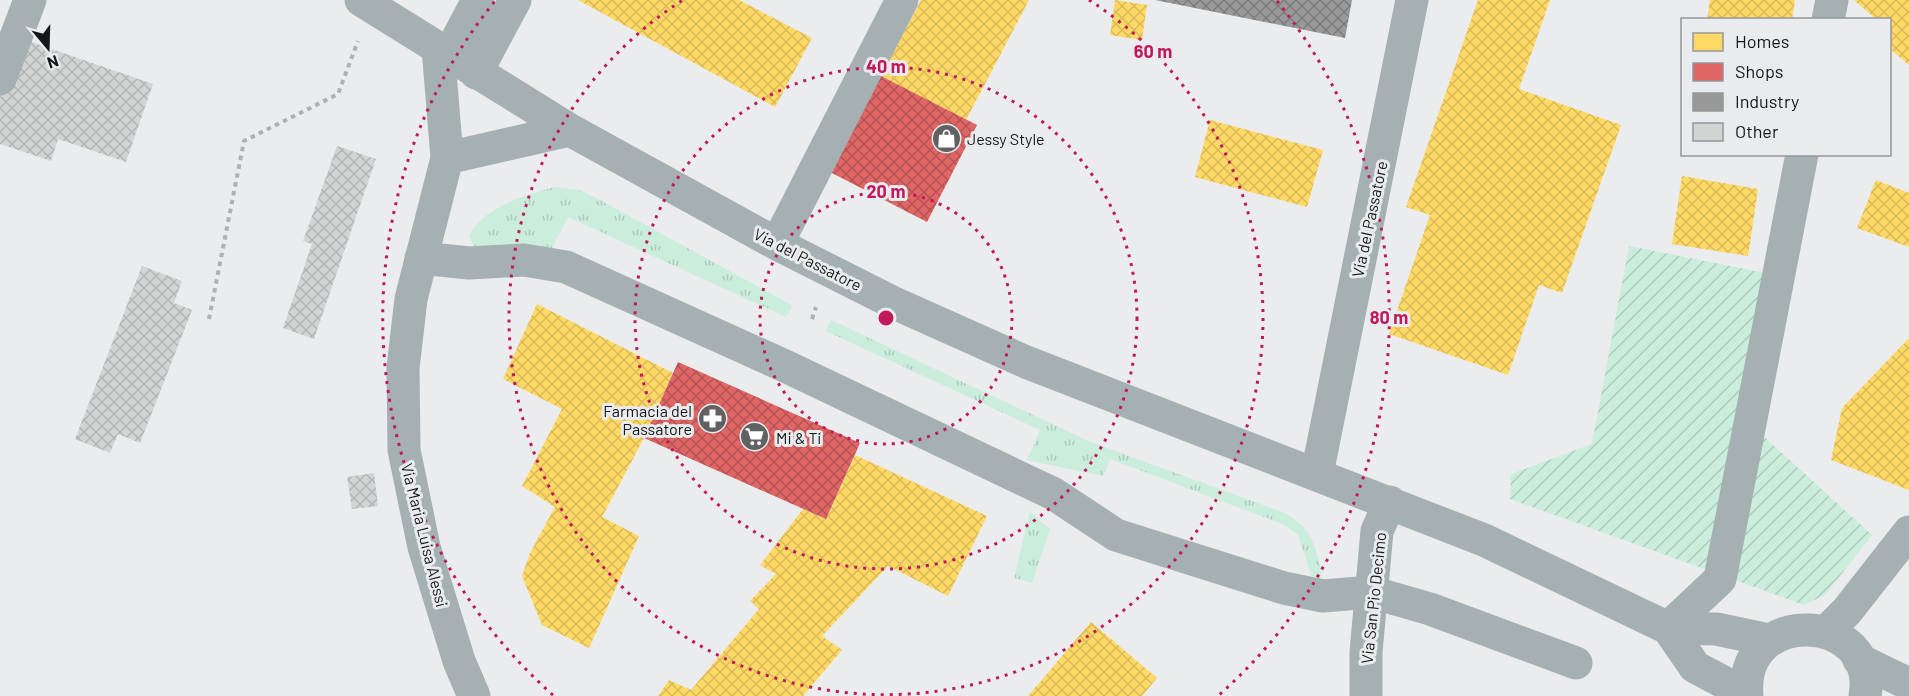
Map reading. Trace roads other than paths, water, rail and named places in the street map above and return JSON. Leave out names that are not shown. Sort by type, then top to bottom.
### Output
[{"type":"street","points":[[0,79],[30,0]]},
{"type":"street","points":[[443,52],[478,0]]},
{"type":"street","points":[[476,73],[515,0]]},
{"type":"street","points":[[777,244],[902,0]]},
{"type":"street","name":"Via del Passatore","points":[[1317,474],[1412,0]]},
{"type":"street","points":[[1828,18],[1832,0]]},
{"type":"street","name":"Via del Passatore","points":[[366,3],[570,130],[777,244],[892,302],[1026,363],[1390,501],[1494,544],[1668,628],[1716,629],[1770,640]]},
{"type":"street","name":"Via Maria Luisa Alessi","points":[[443,52],[447,158],[411,299],[403,368],[404,450],[424,547],[459,661],[474,696]]},
{"type":"street","points":[[447,158],[570,130]]},
{"type":"street","points":[[1668,628],[1720,579],[1802,156]]},
{"type":"street","points":[[421,258],[468,263],[524,260],[566,267],[785,366],[1054,494],[1116,535],[1284,588],[1323,596],[1371,592],[1430,609],[1576,663]]},
{"type":"street","name":"Via San Pio Decimo","points":[[1366,696],[1365,652],[1377,531],[1390,501]]},
{"type":"street","points":[[1826,632],[1847,611],[1909,532]]},
{"type":"street","name":"Via del Passatore","points":[[1668,628],[1695,667],[1746,695]]},
{"type":"street","points":[[1746,695],[1748,674],[1756,655],[1770,640],[1788,631],[1807,628],[1840,638],[1859,660],[1865,675],[1865,696]]},
{"type":"street","points":[[1859,660],[1909,684]]},
{"type":"place","name":"Jessy Style","points":[[946,138]]},
{"type":"place","name":"Farmacia del Passatore","points":[[713,419]]},
{"type":"place","name":"Mi & Ti","points":[[755,437]]}]
